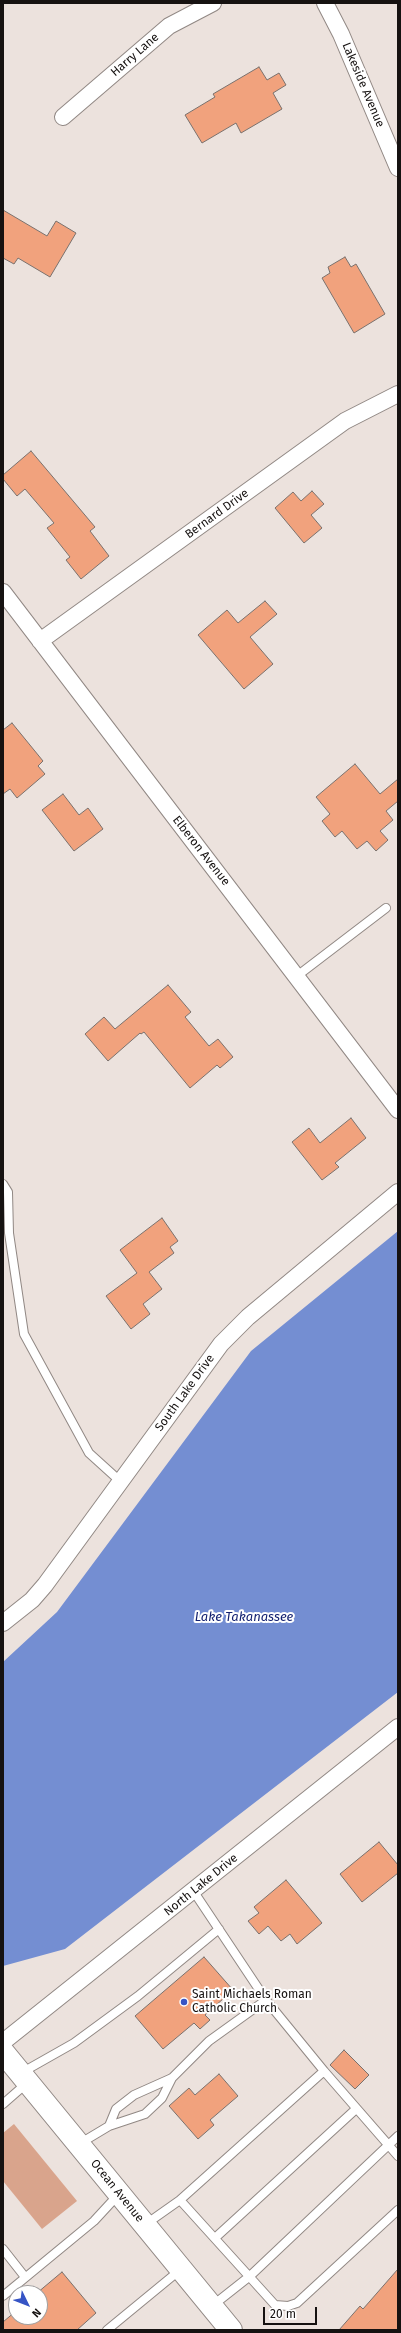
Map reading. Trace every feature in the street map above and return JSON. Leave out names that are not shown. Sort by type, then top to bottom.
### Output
[{"type":"street","name":"Harry Lane","points":[[63,117],[169,26],[213,3]]},
{"type":"street","name":"Lakeside Avenue","points":[[325,3],[341,34],[398,168]]},
{"type":"street","name":"Bernard Drive","points":[[40,641],[345,421],[398,394]]},
{"type":"street","name":"Elberon Avenue","points":[[3,592],[398,1110]]},
{"type":"street","name":"South Lake Drive","points":[[3,1623],[32,1600],[46,1585],[221,1344],[248,1317],[398,1192]]},
{"type":"street","name":"North Lake Drive","points":[[3,2042],[194,1892],[398,1727]]},
{"type":"street","name":"Ocean Avenue","points":[[3,2052],[231,2330]]},
{"type":"lane","points":[[297,976],[386,908]]},
{"type":"lane","points":[[3,1184],[8,1192],[9,1233],[24,1334],[89,1453],[121,1482]]},
{"type":"lane","points":[[194,1892],[266,2000],[356,2109],[398,2156]]},
{"type":"lane","points":[[3,2104],[24,2078],[74,2044],[138,1996],[219,1929]]},
{"type":"lane","points":[[79,2145],[110,2126],[145,2114],[162,2098],[172,2078],[209,2041],[266,2000]]},
{"type":"lane","points":[[145,2225],[180,2200],[324,2071]]},
{"type":"lane","points":[[110,2126],[116,2109],[134,2095],[172,2078]]},
{"type":"lane","points":[[215,2238],[356,2109]]},
{"type":"lane","points":[[212,2307],[250,2276],[398,2136]]},
{"type":"lane","points":[[3,2296],[94,2221],[119,2194]]},
{"type":"lane","points":[[180,2200],[275,2305],[288,2306],[297,2303],[398,2210]]},
{"type":"lane","points":[[3,2249],[25,2277]]},
{"type":"lane","points":[[107,2330],[181,2270]]},
{"type":"shaded area","points":[[14,2124],[77,2201],[42,2229],[3,2181],[3,2133]]},
{"type":"water","name":"Lake Takanassee","points":[[398,1231],[398,1692],[65,1949],[3,1966],[3,1662],[57,1612],[251,1351]]},
{"type":"building","points":[[259,67],[267,80],[279,73],[286,85],[273,93],[282,109],[241,133],[236,123],[202,143],[185,115],[215,97],[213,94]]},
{"type":"building","points":[[3,210],[47,236],[56,221],[76,233],[50,277],[18,258],[14,264],[3,258]]},
{"type":"building","points":[[345,257],[351,267],[356,264],[385,314],[354,333],[322,278],[330,273],[328,267]]},
{"type":"building","points":[[31,451],[95,527],[90,531],[109,556],[81,579],[66,560],[70,557],[47,528],[54,523],[25,489],[17,496],[3,479],[3,475]]},
{"type":"building","points":[[312,491],[324,504],[311,515],[322,528],[304,543],[275,508],[293,492],[301,501]]},
{"type":"building","points":[[265,601],[277,614],[250,637],[273,664],[244,689],[198,635],[227,610],[238,623]]},
{"type":"building","points":[[12,723],[43,761],[38,766],[45,774],[17,798],[10,789],[3,794],[3,730]]},
{"type":"building","points":[[355,764],[380,794],[398,779],[398,801],[386,811],[393,820],[380,831],[388,840],[376,851],[367,841],[357,849],[342,831],[335,837],[322,821],[330,814],[316,797]]},
{"type":"building","points":[[63,794],[79,815],[88,808],[103,829],[74,851],[42,810]]},
{"type":"building","points":[[168,985],[191,1012],[185,1017],[209,1046],[218,1039],[233,1057],[220,1068],[217,1065],[190,1088],[144,1032],[141,1034],[140,1033],[108,1061],[85,1034],[104,1017],[115,1029]]},
{"type":"building","points":[[351,1118],[366,1138],[335,1163],[339,1167],[322,1180],[292,1142],[309,1128],[320,1143]]},
{"type":"building","points":[[162,1218],[178,1241],[170,1247],[174,1253],[149,1272],[162,1289],[143,1304],[150,1314],[131,1329],[106,1296],[137,1273],[120,1250]]},
{"type":"building","points":[[379,1842],[398,1865],[398,1873],[362,1902],[340,1874]]},
{"type":"building","points":[[286,1880],[322,1923],[297,1944],[290,1934],[281,1941],[268,1926],[259,1934],[248,1921],[259,1913],[254,1907]]},
{"type":"building","name":"Saint Michaels Roman Catholic Church","points":[[204,1957],[233,1990],[205,2015],[210,2020],[200,2029],[194,2023],[163,2049],[135,2016]]},
{"type":"building","points":[[344,2050],[369,2075],[355,2089],[330,2065]]},
{"type":"building","points":[[219,2074],[238,2096],[210,2120],[214,2125],[198,2139],[169,2106],[189,2088],[195,2095]]},
{"type":"building","points":[[398,2269],[398,2330],[339,2330],[360,2306],[363,2309]]},
{"type":"building","points":[[62,2272],[96,2313],[77,2330],[3,2330],[3,2322],[8,2318],[8,2325],[48,2325],[48,2285],[47,2285]]},
{"type":"place","name":"Saint Michaels Roman Catholic Church","points":[[184,2002]]}]
